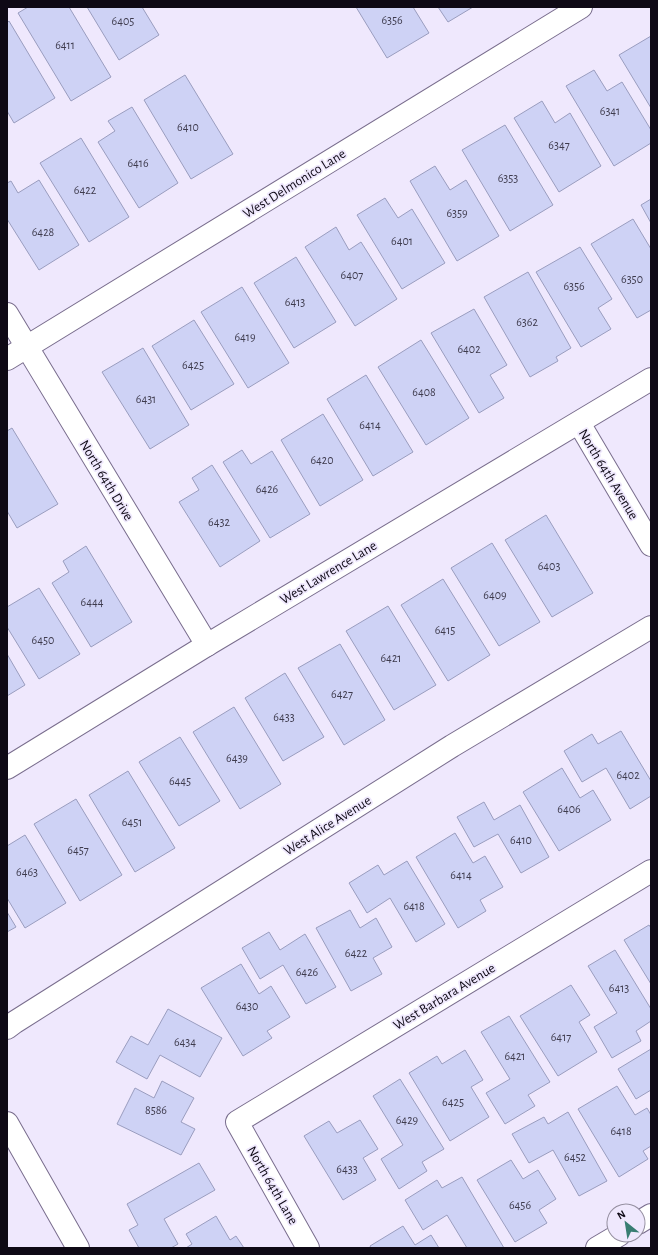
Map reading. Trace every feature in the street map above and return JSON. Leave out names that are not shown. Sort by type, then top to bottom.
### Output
[{"type":"street","name":"West Delmonico Lane","points":[[7,359],[581,7]]},
{"type":"street","name":"North 64th Drive","points":[[7,314],[207,645]]},
{"type":"street","name":"West Lawrence Lane","points":[[7,768],[207,645],[651,379]]},
{"type":"street","name":"North 64th Avenue","points":[[579,423],[651,545]]},
{"type":"street","name":"West Alice Avenue","points":[[7,1028],[452,746],[651,627]]},
{"type":"street","name":"West Barbara Avenue","points":[[237,1122],[651,871]]},
{"type":"street","name":"North 64th Lane","points":[[237,1122],[308,1248]]},
{"type":"street","points":[[7,1123],[78,1248]]},
{"type":"street","points":[[597,1248],[606,1243]]},
{"type":"building","points":[[28,7],[69,7],[111,77],[71,101],[18,13]]},
{"type":"building","points":[[87,7],[142,7],[159,35],[119,60]]},
{"type":"building","points":[[356,7],[413,7],[429,33],[387,58]]},
{"type":"building","points":[[438,7],[473,7],[448,22]]},
{"type":"building","points":[[9,21],[55,98],[14,123],[7,111],[7,23]]},
{"type":"building","points":[[651,36],[651,108],[619,55]]},
{"type":"building","points":[[594,70],[607,91],[622,82],[651,130],[651,143],[614,166],[566,86]]},
{"type":"building","points":[[185,75],[233,154],[191,179],[144,100]]},
{"type":"building","points":[[542,101],[555,123],[570,113],[601,166],[559,192],[514,118]]},
{"type":"building","points":[[132,107],[178,183],[139,208],[98,142],[115,131],[108,121]]},
{"type":"building","points":[[505,125],[553,205],[510,231],[462,150]]},
{"type":"building","points":[[81,138],[129,217],[89,242],[40,163]]},
{"type":"building","points":[[435,166],[450,190],[466,180],[499,236],[457,261],[410,181]]},
{"type":"building","points":[[39,180],[79,245],[39,270],[7,219],[7,183],[11,181],[18,193]]},
{"type":"building","points":[[385,198],[398,218],[412,209],[445,263],[402,289],[357,215]]},
{"type":"building","points":[[651,199],[651,223],[641,205]]},
{"type":"building","points":[[633,219],[651,249],[651,310],[637,318],[591,244]]},
{"type":"building","points":[[336,227],[349,250],[361,242],[397,299],[355,326],[305,247]]},
{"type":"building","points":[[580,247],[612,299],[598,308],[611,329],[581,347],[536,272]]},
{"type":"building","points":[[296,257],[336,322],[294,348],[254,283]]},
{"type":"building","points":[[528,272],[571,348],[556,357],[558,361],[530,377],[484,297]]},
{"type":"building","points":[[242,287],[289,363],[248,388],[201,312]]},
{"type":"building","points":[[474,309],[507,365],[490,375],[504,398],[479,413],[431,333]]},
{"type":"building","points":[[194,320],[234,384],[191,410],[152,346]]},
{"type":"building","points":[[421,340],[469,418],[426,445],[378,367]]},
{"type":"building","points":[[143,348],[189,425],[150,449],[102,372]]},
{"type":"building","points":[[366,375],[413,452],[373,476],[327,399]]},
{"type":"building","points":[[323,414],[363,480],[320,506],[281,440]]},
{"type":"building","points":[[12,428],[58,504],[17,528],[7,511],[7,431]]},
{"type":"building","points":[[242,450],[251,464],[272,451],[310,514],[270,538],[223,462]]},
{"type":"building","points":[[212,465],[260,541],[220,567],[179,502],[199,490],[192,478]]},
{"type":"building","points":[[546,515],[593,593],[552,617],[505,540]]},
{"type":"building","points":[[492,543],[540,622],[499,646],[451,568]]},
{"type":"building","points":[[86,546],[132,622],[91,647],[52,583],[69,572],[63,561]]},
{"type":"building","points":[[443,579],[490,655],[448,681],[401,605]]},
{"type":"building","points":[[39,588],[80,654],[39,679],[7,627],[7,607]]},
{"type":"building","points":[[388,606],[436,685],[394,710],[346,631]]},
{"type":"building","points":[[340,644],[385,720],[344,745],[298,668]]},
{"type":"building","points":[[7,654],[25,685],[7,696]]},
{"type":"building","points":[[285,673],[324,737],[283,761],[245,698]]},
{"type":"building","points":[[234,707],[281,784],[240,809],[193,732]]},
{"type":"building","points":[[621,731],[651,781],[651,796],[630,809],[606,768],[582,782],[564,751],[592,734],[598,744]]},
{"type":"building","points":[[180,737],[220,801],[179,826],[139,762]]},
{"type":"building","points":[[562,768],[580,798],[593,790],[611,820],[559,851],[523,792]]},
{"type":"building","points":[[128,771],[175,848],[135,872],[89,795]]},
{"type":"building","points":[[76,799],[122,875],[80,901],[34,824]]},
{"type":"building","points":[[484,802],[494,820],[520,805],[549,857],[521,873],[498,834],[474,847],[457,817]]},
{"type":"building","points":[[455,833],[473,863],[485,856],[503,887],[480,900],[486,911],[458,928],[416,857]]},
{"type":"building","points":[[25,835],[66,903],[25,928],[7,898],[7,846]]},
{"type":"building","points":[[407,861],[445,924],[416,942],[390,898],[367,913],[349,883],[378,865],[384,875]]},
{"type":"building","points":[[350,910],[360,928],[376,918],[392,947],[373,958],[382,974],[351,991],[316,928]]},
{"type":"building","points":[[7,912],[16,927],[7,932]]},
{"type":"building","points":[[649,925],[651,928],[651,984],[624,940]]},
{"type":"building","points":[[269,932],[280,950],[305,934],[336,987],[306,1004],[283,965],[260,979],[242,948]]},
{"type":"building","points":[[615,950],[651,1009],[651,1021],[636,1031],[641,1041],[612,1058],[594,1027],[617,1013],[588,966]]},
{"type":"building","points":[[241,964],[259,994],[271,986],[290,1017],[267,1031],[272,1038],[243,1056],[201,988]]},
{"type":"building","points":[[571,985],[590,1015],[579,1022],[597,1052],[558,1076],[520,1016]]},
{"type":"building","points":[[168,1009],[222,1038],[200,1077],[160,1055],[147,1079],[116,1062],[131,1036],[148,1045]]},
{"type":"building","points":[[509,1016],[550,1082],[528,1095],[535,1106],[505,1124],[486,1093],[510,1079],[481,1032]]},
{"type":"building","points":[[651,1049],[651,1090],[636,1099],[618,1069]]},
{"type":"building","points":[[465,1050],[483,1080],[471,1087],[489,1117],[450,1141],[409,1073],[437,1056],[442,1064]]},
{"type":"building","points":[[400,1079],[444,1149],[422,1162],[427,1171],[399,1189],[381,1159],[403,1145],[373,1096]]},
{"type":"building","points":[[162,1081],[194,1098],[181,1122],[195,1129],[181,1155],[117,1124],[135,1088],[154,1098]]},
{"type":"building","points":[[617,1086],[635,1115],[647,1108],[651,1115],[651,1146],[643,1151],[648,1159],[619,1177],[578,1109]]},
{"type":"building","points":[[568,1112],[607,1181],[579,1196],[553,1150],[529,1163],[512,1134],[544,1117],[548,1124]]},
{"type":"building","points":[[360,1120],[378,1149],[363,1158],[376,1180],[343,1200],[304,1136],[329,1121],[337,1133]]},
{"type":"building","points":[[511,1160],[523,1179],[538,1170],[556,1199],[539,1210],[547,1223],[515,1242],[477,1180]]},
{"type":"building","points":[[199,1163],[215,1190],[164,1219],[178,1244],[171,1248],[139,1248],[129,1230],[138,1225],[127,1204]]},
{"type":"building","points":[[462,1177],[504,1248],[467,1248],[447,1215],[423,1230],[405,1200],[437,1180],[442,1188]]},
{"type":"building","points":[[216,1216],[230,1240],[236,1236],[244,1248],[186,1248],[192,1244],[186,1234]]},
{"type":"building","points":[[403,1226],[415,1245],[431,1235],[439,1248],[371,1248],[370,1246]]}]
